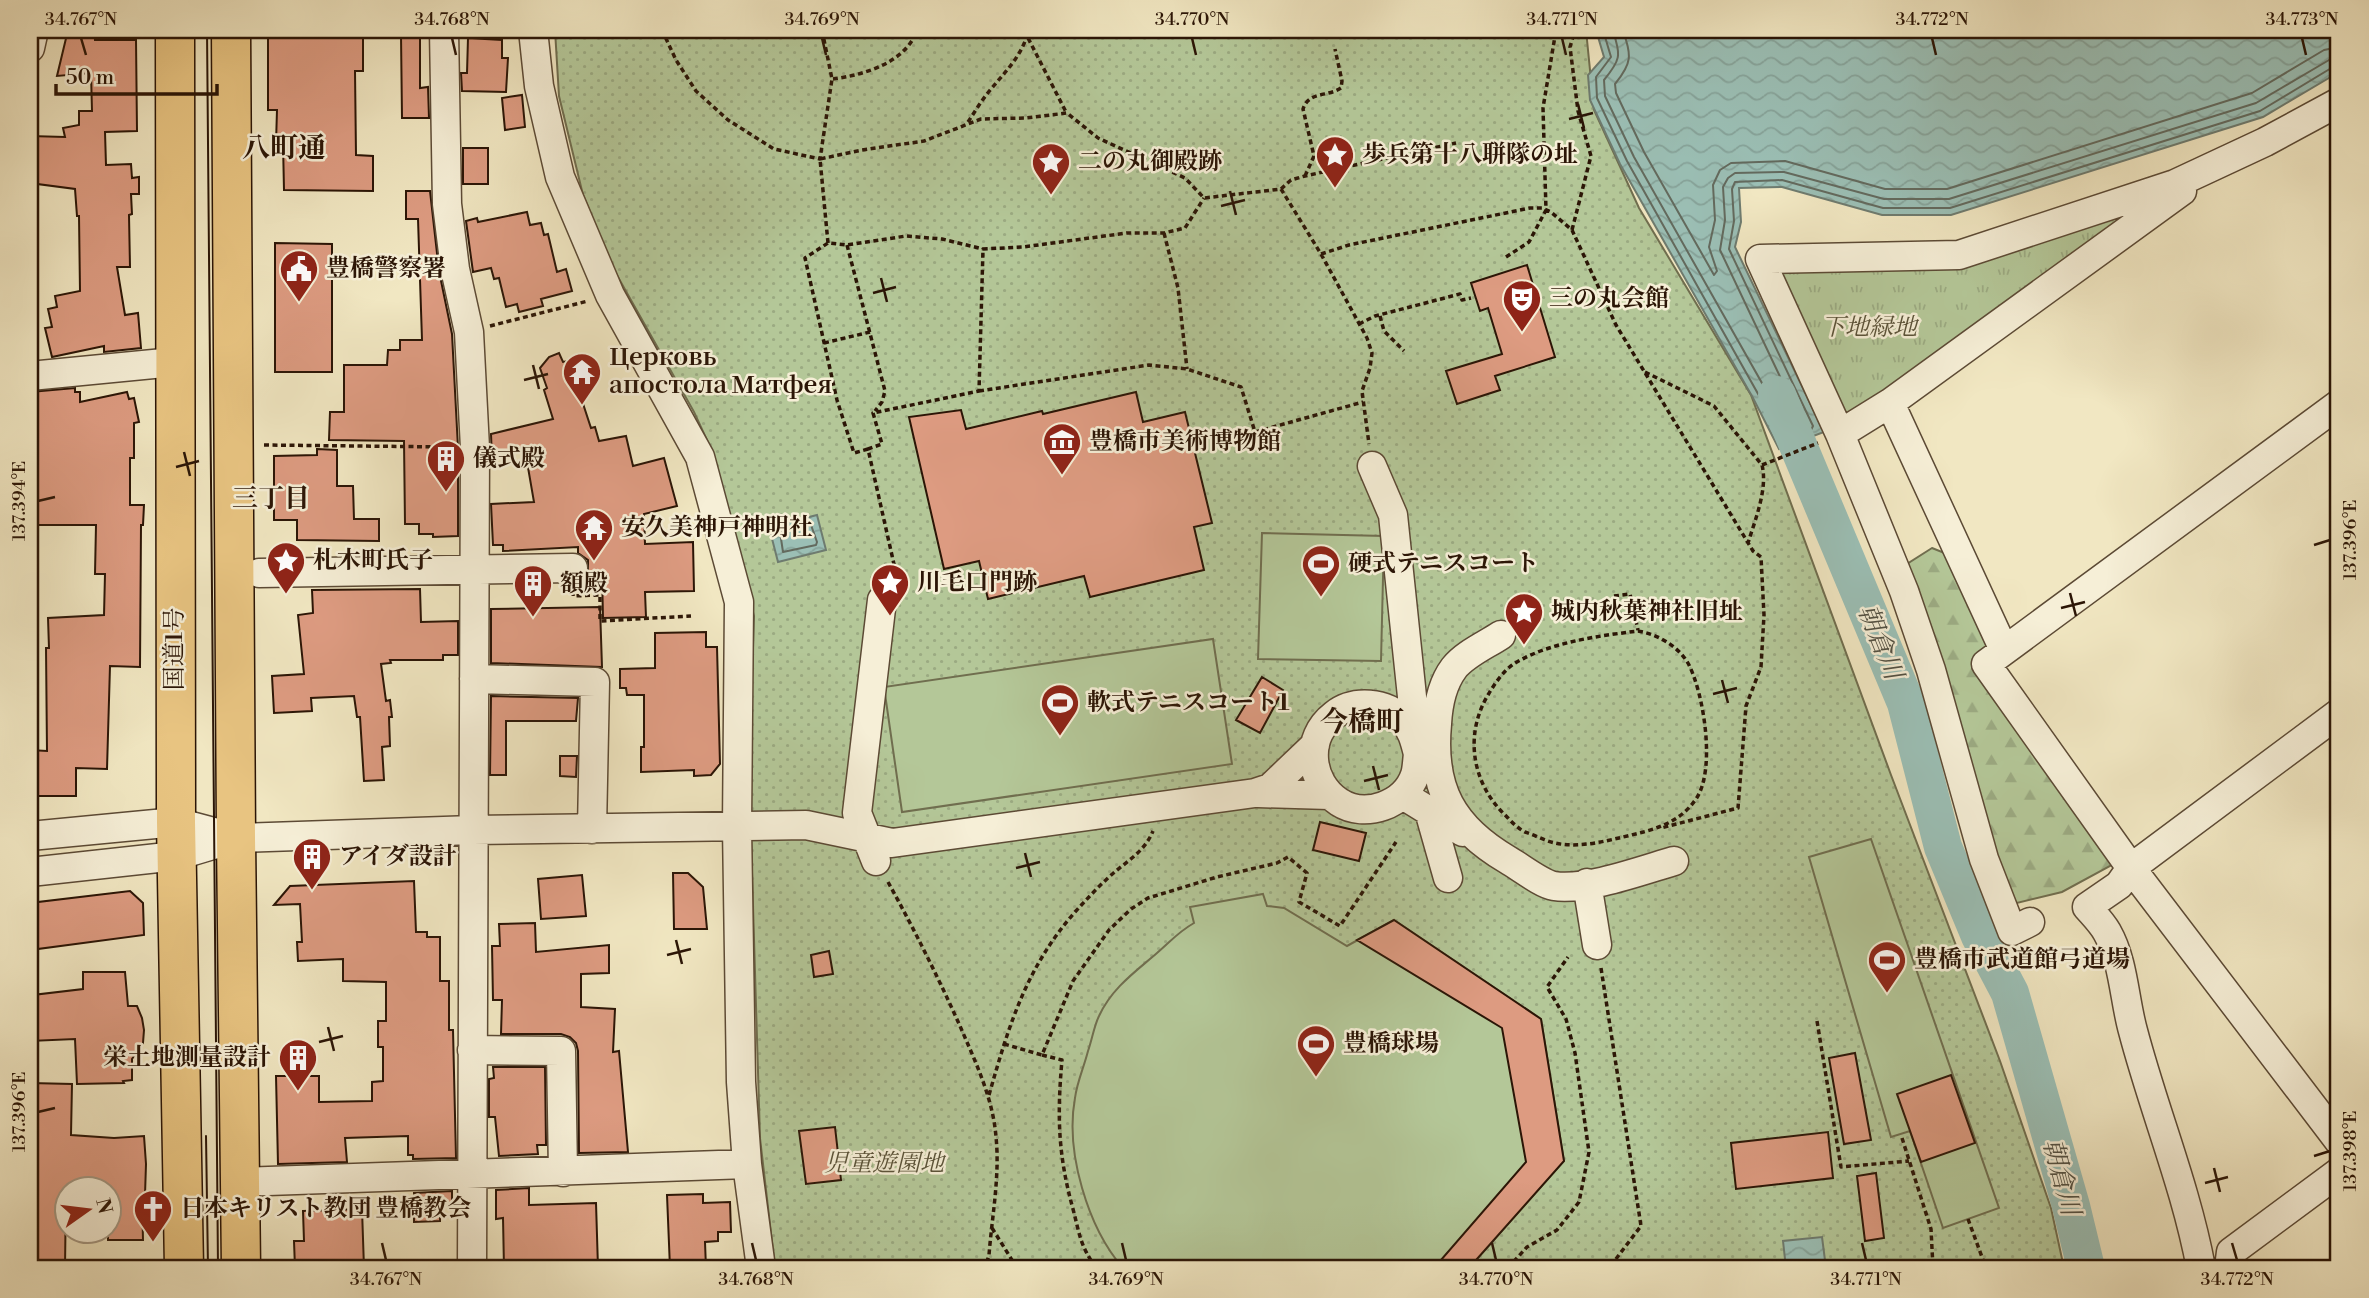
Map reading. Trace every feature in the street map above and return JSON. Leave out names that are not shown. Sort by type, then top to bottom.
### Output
[{"type":"highway","name":"国道1号","points":[[175,30],[176,839],[184,1268]]},
{"type":"highway","points":[[231,30],[236,838],[242,1268]]},
{"type":"street","points":[[30,48],[34,30]]},
{"type":"street","points":[[444,30],[447,204],[455,269],[469,332],[475,448],[472,1268]]},
{"type":"street","points":[[533,30],[538,86],[560,177],[610,295],[701,457],[738,602],[737,827],[741,1082],[747,1164],[761,1268]]},
{"type":"street","points":[[2030,922],[2012,931],[1984,859],[1931,670],[1903,591],[1833,437],[1760,259],[1959,255],[2175,184],[2265,142],[2339,102]]},
{"type":"street","points":[[1833,437],[1890,403],[2223,162]]},
{"type":"street","points":[[30,376],[174,362]]},
{"type":"street","points":[[1890,403],[2004,650]]},
{"type":"street","points":[[2339,404],[1986,664],[2131,868],[2339,1141]]},
{"type":"street","points":[[1372,466],[1393,515],[1413,698],[1418,754],[1415,776],[1403,795],[1384,807],[1362,810],[1345,805],[1329,795],[1319,780],[1314,763],[1315,745],[1322,728],[1335,714],[1352,706],[1413,698],[1429,695],[1444,686]]},
{"type":"street","points":[[259,573],[573,568]]},
{"type":"street","points":[[870,848],[857,813],[882,600]]},
{"type":"street","points":[[1486,847],[1466,829],[1452,810],[1439,778],[1435,745],[1439,704],[1449,676],[1463,659],[1502,635]]},
{"type":"street","points":[[474,679],[594,682],[592,828]]},
{"type":"street","points":[[1370,704],[1388,709],[1404,720],[1414,736],[1418,754]]},
{"type":"street","points":[[2201,1268],[2188,1209],[2133,1031],[2118,961],[2107,932],[2087,907],[2119,885],[2131,868],[2339,713]]},
{"type":"street","points":[[1255,793],[1270,788],[1315,745]]},
{"type":"street","points":[[30,836],[176,839],[474,830],[806,825],[870,848],[1255,793],[1329,795]]},
{"type":"street","points":[[1403,795],[1552,886],[1587,883],[1674,861]]},
{"type":"street","points":[[1429,811],[1448,878]]},
{"type":"street","points":[[30,872],[176,839]]},
{"type":"street","points":[[1587,883],[1597,945]]},
{"type":"street","points":[[472,1049],[561,1051],[564,1172]]},
{"type":"street","points":[[241,1182],[747,1164]]},
{"type":"street","points":[[2229,1268],[2231,1252],[2339,1172]]},
{"type":"path","points":[[662,30],[676,60],[696,91],[728,120],[774,149],[820,159],[924,141],[981,118],[1026,118],[1067,113]]},
{"type":"path","points":[[822,30],[832,79],[820,159],[828,243]]},
{"type":"path","points":[[832,79],[852,77],[879,68],[900,53],[917,30]]},
{"type":"path","points":[[1026,30],[1067,113],[1098,138],[1185,178],[1204,198]]},
{"type":"path","points":[[1506,257],[1529,242],[1546,210],[1543,108],[1556,30]]},
{"type":"path","points":[[1572,230],[1591,156],[1578,111],[1570,47],[1576,30]]},
{"type":"path","points":[[968,122],[984,97],[1022,51],[1027,36]]},
{"type":"path","points":[[1305,176],[1314,156],[1303,109],[1311,97],[1341,88],[1335,49]]},
{"type":"path","points":[[1204,198],[1281,188],[1291,180],[1305,176],[1456,143]]},
{"type":"path","points":[[1281,188],[1321,254],[1371,352],[1370,368],[1362,391],[1372,466]]},
{"type":"path","points":[[873,412],[882,444],[854,453],[837,400],[805,258],[828,243],[847,245],[906,236],[942,239],[983,249],[1023,247],[1127,233],[1164,233],[1185,228],[1204,198]]},
{"type":"path","points":[[1321,254],[1349,245],[1530,208],[1546,210],[1572,230],[1616,325],[1643,372],[1753,551],[1761,557],[1764,615],[1760,667],[1746,706],[1738,808],[1661,828],[1602,842],[1555,843],[1520,829],[1497,807],[1482,785],[1475,763],[1474,736],[1480,708],[1495,682],[1514,663],[1564,643],[1638,631],[1655,634],[1673,647],[1688,663],[1704,726],[1706,767],[1702,788],[1689,808],[1676,820],[1661,828]]},
{"type":"path","points":[[1164,233],[1178,288],[1187,369]]},
{"type":"path","points":[[847,245],[885,391],[882,402],[873,412]]},
{"type":"path","points":[[979,391],[983,249]]},
{"type":"path","points":[[1359,324],[1380,315],[1460,294],[1462,300],[1471,298]]},
{"type":"path","points":[[469,332],[610,295]]},
{"type":"path","points":[[1380,315],[1384,331],[1404,351]]},
{"type":"path","points":[[824,343],[870,332]]},
{"type":"path","points":[[873,412],[979,391],[1149,365],[1187,369],[1241,387],[1255,432],[1363,402]]},
{"type":"path","points":[[1643,372],[1714,406],[1762,465],[1764,473],[1758,509],[1748,542]]},
{"type":"path","points":[[1762,465],[1833,437]]},
{"type":"path","points":[[259,445],[475,448]]},
{"type":"path","points":[[868,449],[899,582],[882,600]]},
{"type":"path","points":[[573,568],[573,596],[600,595],[600,621],[691,616]]},
{"type":"path","points":[[1614,596],[1630,594],[1638,631]]},
{"type":"path","points":[[1632,603],[1651,599]]},
{"type":"path","points":[[989,1097],[1018,1000],[1034,970],[1057,933],[1097,890],[1148,842],[1156,823]]},
{"type":"path","points":[[1042,1055],[1073,981],[1083,966],[1109,930],[1131,909],[1148,898],[1217,877],[1277,863],[1288,856],[1307,873],[1299,902],[1340,926],[1396,842]]},
{"type":"path","points":[[870,848],[939,980],[989,1097],[996,1136],[997,1167],[989,1255],[985,1268]]},
{"type":"path","points":[[1597,945],[1641,1226],[1609,1268]]},
{"type":"path","points":[[1508,1268],[1527,1247],[1557,1230],[1579,1202],[1588,1152],[1577,1066],[1566,1019],[1547,987],[1568,957]]},
{"type":"path","points":[[1817,1021],[1841,1167],[1909,1161]]},
{"type":"path","points":[[1004,1044],[1062,1060],[1058,1106],[1062,1169],[1082,1248],[1096,1268]]},
{"type":"path","points":[[1902,1138],[1931,1229],[1933,1268]]},
{"type":"path","points":[[1968,1219],[1986,1268]]},
{"type":"path","points":[[991,1226],[1017,1268]]},
{"type":"green space","name":"児童遊園地","points":[[555,30],[1586,30],[1594,110],[1639,208],[1751,395],[2000,1061],[2051,1208],[2064,1268],[775,1268],[760,1138],[749,773],[754,616],[713,453],[694,412],[614,270],[583,195],[559,96]]},
{"type":"green space","name":"下地緑地","points":[[2175,184],[1840,434],[1760,259],[1959,255]]},
{"type":"green space","name":"硬式テニスコート","points":[[1262,533],[1384,536],[1381,661],[1258,659]]},
{"type":"green space","points":[[1932,548],[1962,560],[2004,650],[1986,663],[2112,865],[2062,892],[2017,903],[2005,891],[1896,571]]},
{"type":"green space","name":"軟式テニスコート1","points":[[1213,639],[1232,764],[902,812],[884,687]]},
{"type":"green space","name":"豊橋市武道館弓道場","points":[[1871,839],[1999,1208],[1943,1228],[1910,1131],[1891,1137],[1809,857]]},
{"type":"green space","name":"豊橋球場","points":[[1263,894],[1267,906],[1284,908],[1347,946],[1394,920],[1541,1019],[1564,1161],[1469,1268],[1123,1268],[1099,1232],[1082,1188],[1073,1142],[1073,1119],[1077,1086],[1099,1016],[1110,997],[1125,981],[1194,923],[1190,907]]},
{"type":"water","points":[[1596,30],[2339,30],[2339,72],[2263,117],[1951,215],[1882,215],[1782,187],[1739,188],[1741,222],[1735,247],[1824,432],[1779,449],[1753,398],[1620,164],[1590,100],[1588,75],[1604,57]]},
{"type":"water","points":[[817,515],[826,550],[778,562],[769,527]]},
{"type":"water","points":[[1822,1237],[1826,1268],[1786,1268],[1783,1241]]},
{"type":"building","points":[[68,30],[94,30],[95,40],[136,40],[137,131],[105,132],[106,165],[131,164],[132,178],[139,177],[139,194],[131,194],[130,267],[117,267],[125,315],[138,313],[141,348],[104,352],[104,346],[52,357],[45,328],[52,327],[48,309],[57,307],[55,296],[80,291],[79,216],[75,189],[30,183],[30,136],[65,137],[63,128],[79,125],[79,111],[92,111],[91,73],[57,76]]},
{"type":"building","points":[[363,34],[363,71],[355,71],[356,155],[373,156],[373,191],[284,190],[283,143],[276,143],[277,110],[268,110],[268,35]]},
{"type":"building","points":[[401,35],[420,35],[420,88],[428,87],[429,118],[402,118]]},
{"type":"building","points":[[468,38],[502,40],[502,58],[508,58],[506,92],[462,91],[461,73],[467,73]]},
{"type":"building","points":[[522,95],[525,127],[505,130],[502,98]]},
{"type":"building","points":[[463,148],[488,148],[488,184],[463,184]]},
{"type":"building","points":[[406,191],[430,191],[439,271],[452,334],[458,448],[458,536],[433,537],[433,534],[419,534],[419,524],[405,524],[404,441],[329,440],[330,412],[344,412],[344,365],[387,365],[388,350],[400,350],[400,340],[422,340],[418,219],[406,219]]},
{"type":"building","points":[[527,212],[530,225],[541,223],[544,235],[548,234],[557,272],[566,269],[572,291],[541,299],[543,306],[519,312],[517,304],[506,307],[499,278],[494,279],[491,268],[473,272],[466,221],[477,218],[478,222]]},
{"type":"building","points":[[275,243],[332,244],[332,372],[275,372]]},
{"type":"building","name":"三の丸会館","points":[[1527,265],[1555,357],[1495,376],[1500,390],[1457,404],[1446,371],[1502,354],[1488,308],[1480,311],[1471,283]]},
{"type":"building","points":[[559,353],[563,362],[569,361],[591,428],[595,427],[599,441],[626,436],[633,466],[664,458],[677,506],[644,514],[645,544],[693,542],[694,591],[645,592],[646,617],[603,618],[602,573],[588,574],[588,560],[578,553],[578,547],[503,551],[503,545],[493,545],[491,504],[534,502],[525,450],[492,459],[491,434],[553,419],[540,368],[549,357]]},
{"type":"building","points":[[75,388],[75,392],[80,392],[80,402],[127,392],[129,399],[134,398],[139,422],[134,423],[134,458],[130,458],[130,505],[144,505],[141,525],[140,667],[110,666],[107,769],[76,768],[76,796],[30,796],[30,750],[47,751],[48,618],[104,615],[105,574],[95,574],[96,525],[30,525],[30,392]]},
{"type":"building","name":"豊橋市美術博物館","points":[[1136,392],[1143,422],[1185,412],[1212,523],[1194,527],[1204,570],[1090,597],[1084,576],[988,599],[979,561],[944,569],[909,417],[961,410],[966,429]]},
{"type":"building","points":[[317,449],[337,450],[337,486],[353,486],[354,519],[379,519],[379,541],[297,540],[297,520],[274,520],[274,456],[317,455]]},
{"type":"building","points":[[420,589],[421,622],[458,621],[458,655],[443,655],[443,660],[390,660],[391,663],[381,664],[386,701],[390,700],[392,717],[389,717],[390,746],[382,747],[384,780],[364,781],[360,717],[357,717],[354,696],[311,698],[312,711],[274,713],[272,676],[304,674],[298,615],[313,613],[312,590]]},
{"type":"building","points":[[600,607],[602,667],[491,663],[491,609]]},
{"type":"building","points":[[706,632],[706,647],[717,647],[720,764],[711,775],[694,776],[694,770],[641,772],[644,695],[627,695],[626,688],[620,688],[620,669],[655,668],[655,633]]},
{"type":"building","points":[[1262,677],[1283,690],[1260,733],[1236,720]]},
{"type":"building","points":[[491,696],[578,698],[576,721],[506,721],[506,775],[490,775]]},
{"type":"building","points":[[560,756],[577,756],[576,777],[560,776]]},
{"type":"building","points":[[1320,822],[1366,833],[1359,861],[1313,850]]},
{"type":"building","points":[[673,873],[688,873],[703,887],[707,929],[674,929]]},
{"type":"building","points":[[582,875],[586,916],[541,919],[538,879]]},
{"type":"building","points":[[414,881],[416,932],[427,932],[427,937],[440,937],[440,981],[449,981],[456,1158],[413,1159],[413,1155],[408,1155],[408,1136],[345,1138],[347,1162],[278,1164],[276,1076],[319,1076],[319,1102],[372,1101],[372,1082],[383,1081],[383,1047],[378,1047],[378,1021],[386,1021],[386,982],[343,981],[343,959],[298,961],[297,942],[302,942],[300,904],[274,905],[290,886]]},
{"type":"building","points":[[130,891],[143,903],[144,935],[30,950],[30,903]]},
{"type":"building","points":[[1394,920],[1541,1019],[1564,1161],[1469,1268],[1434,1268],[1526,1162],[1502,1028],[1357,940]]},
{"type":"building","points":[[535,923],[536,952],[609,945],[609,973],[581,974],[581,1007],[615,1009],[613,1052],[619,1051],[628,1152],[579,1153],[578,1051],[576,1043],[570,1037],[561,1034],[501,1034],[502,1000],[493,1000],[492,946],[500,946],[499,924]]},
{"type":"building","points":[[829,951],[833,974],[814,977],[811,955]]},
{"type":"building","points":[[83,972],[125,972],[128,1006],[137,1006],[144,1030],[143,1043],[132,1059],[132,1080],[123,1081],[124,1083],[77,1084],[75,1039],[30,1041],[30,1023],[36,1023],[33,995],[83,989]]},
{"type":"building","points":[[1855,1053],[1871,1140],[1844,1144],[1829,1058]]},
{"type":"building","points":[[493,1067],[545,1067],[546,1145],[537,1145],[538,1154],[499,1156],[495,1117],[489,1117],[489,1079],[494,1078]]},
{"type":"building","points":[[1951,1075],[1975,1143],[1921,1162],[1897,1094]]},
{"type":"building","points":[[30,1083],[72,1084],[71,1135],[114,1138],[144,1136],[146,1164],[145,1195],[142,1195],[143,1240],[122,1240],[122,1176],[52,1176],[52,1246],[65,1246],[65,1268],[30,1268]]},
{"type":"building","points":[[835,1127],[841,1180],[806,1184],[799,1131]]},
{"type":"building","points":[[1828,1132],[1833,1178],[1736,1189],[1731,1143]]},
{"type":"building","points":[[1876,1173],[1884,1238],[1865,1241],[1857,1176]]},
{"type":"building","points":[[529,1188],[529,1205],[596,1203],[598,1268],[504,1268],[503,1218],[496,1219],[496,1190]]},
{"type":"building","points":[[452,1191],[452,1204],[440,1205],[440,1221],[414,1222],[414,1193]]},
{"type":"building","points":[[703,1194],[703,1203],[730,1202],[731,1232],[718,1232],[718,1241],[705,1242],[706,1268],[670,1268],[667,1195]]},
{"type":"building","points":[[362,1209],[364,1268],[295,1268],[294,1241],[304,1241],[303,1211]]},
{"type":"waterway","name":"朝倉川","points":[[1777,395],[1906,703],[1943,847],[1980,936],[2010,993],[2086,1268]]},
{"type":"tram line","points":[[207,30],[218,1268]]},
{"type":"tram line","points":[[206,1136],[208,1268]]},
{"type":"place","name":"歩兵第十八聠隊の址","points":[[1335,189]]},
{"type":"place","name":"二の丸御殿跡","points":[[1051,196]]},
{"type":"place","name":"豊橋警察署","points":[[299,303]]},
{"type":"place","name":"三の丸会館","points":[[1522,333]]},
{"type":"place","name":"Церковь апостола Матфея","points":[[582,406]]},
{"type":"place","name":"豊橋市美術博物館","points":[[1062,476]]},
{"type":"place","name":"儀式殿","points":[[446,493]]},
{"type":"place","name":"安久美神戸神明社","points":[[594,562]]},
{"type":"place","name":"札木町氏子","points":[[286,595]]},
{"type":"place","name":"硬式テニスコート","points":[[1321,598]]},
{"type":"place","name":"川毛口門跡","points":[[890,617]]},
{"type":"place","name":"額殿","points":[[533,618]]},
{"type":"place","name":"城内秋葉神社旧址","points":[[1524,646]]},
{"type":"place","name":"軟式テニスコート1","points":[[1060,737]]},
{"type":"place","name":"アイダ設計","points":[[312,891]]},
{"type":"place","name":"豊橋市武道館弓道場","points":[[1887,994]]},
{"type":"place","name":"豊橋球場","points":[[1316,1078]]},
{"type":"place","name":"栄土地測量設計","points":[[298,1092]]},
{"type":"place","name":"日本キリスト教団 豊橋教会","points":[[153,1243]]},
{"type":"district","name":"八町通","points":[[284,148]]},
{"type":"district","name":"三丁目","points":[[271,499]]},
{"type":"district","name":"今橋町","points":[[1362,722]]}]
